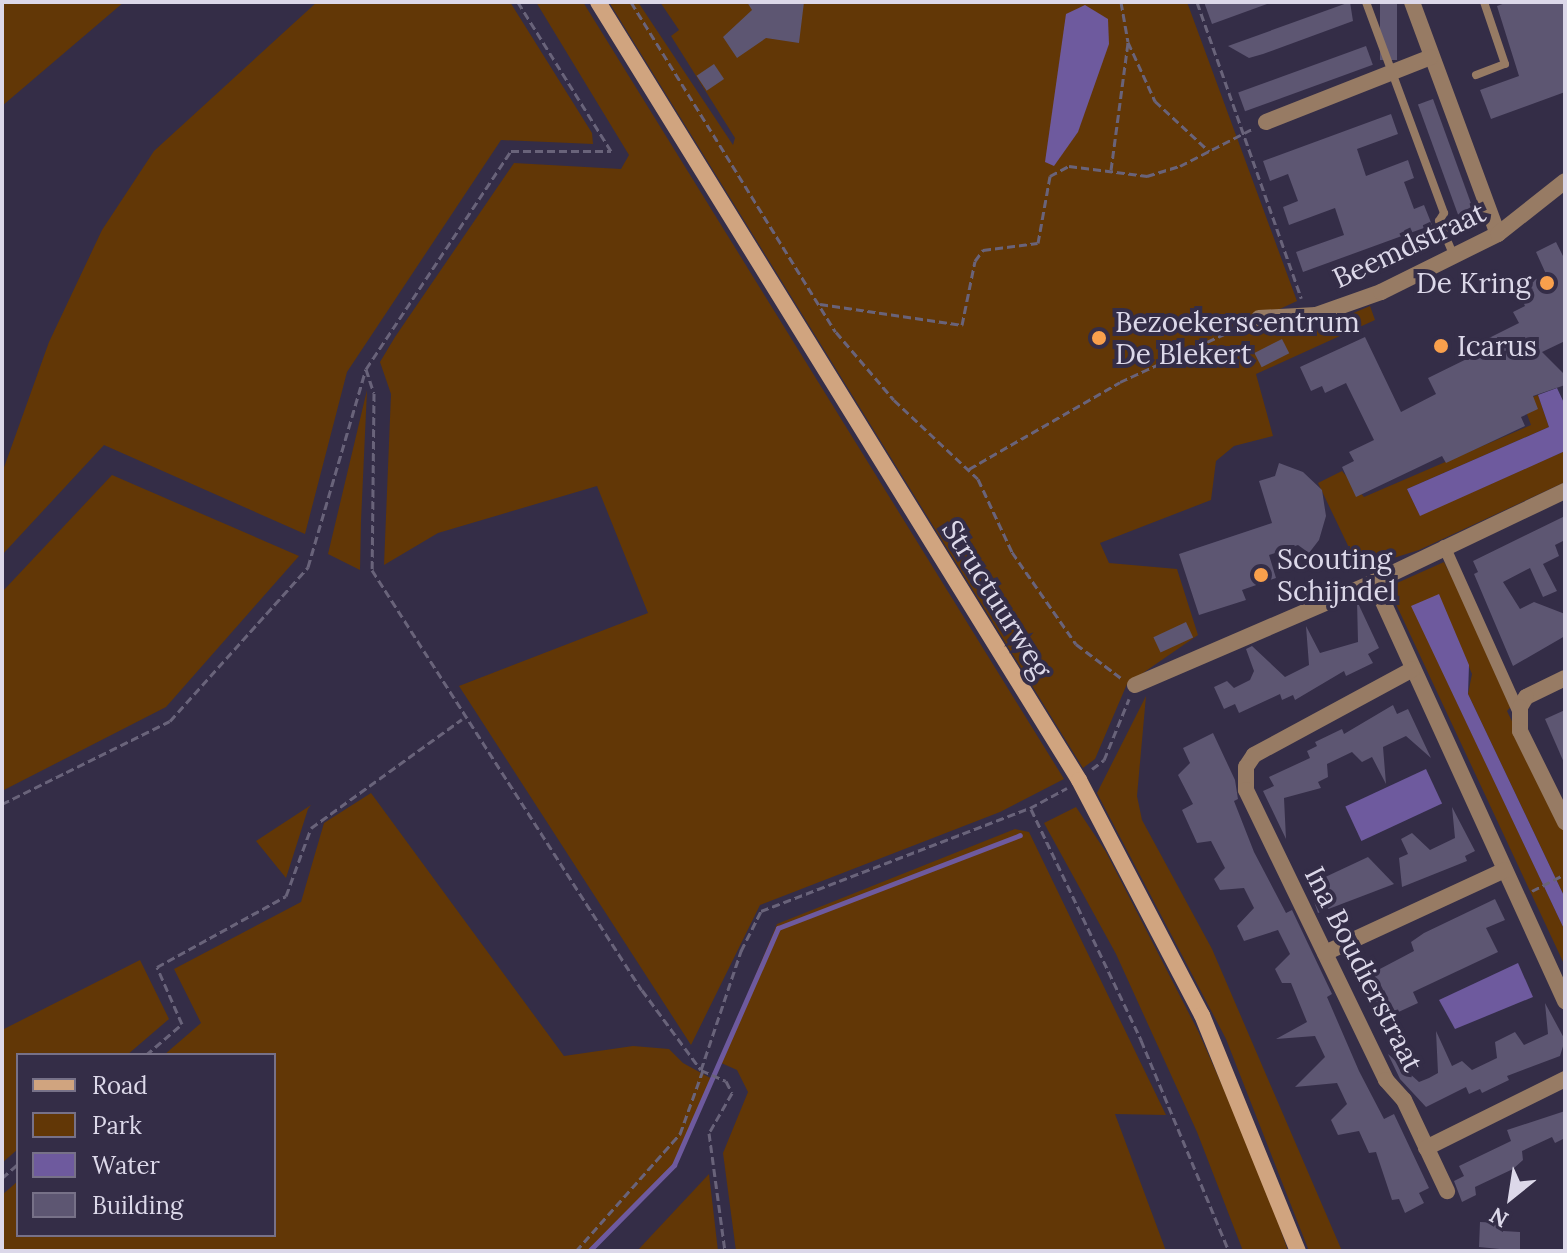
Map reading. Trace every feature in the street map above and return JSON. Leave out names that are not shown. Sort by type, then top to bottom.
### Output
[{"type":"main road","name":"Structuurweg","points":[[598,2],[1079,780],[1202,1015],[1298,1251]]},
{"type":"street","points":[[1415,3],[1431,57],[1498,234]]},
{"type":"street","points":[[1266,122],[1431,57]]},
{"type":"street","name":"Beemdstraat","points":[[1259,318],[1306,313],[1316,315],[1381,292],[1498,234],[1565,181]]},
{"type":"street","points":[[1135,685],[1374,582],[1565,491]]},
{"type":"street","points":[[1444,546],[1521,718]]},
{"type":"street","points":[[1374,582],[1565,1002]]},
{"type":"street","name":"Ina Boudierstraat","points":[[1413,669],[1254,755],[1246,767],[1246,790],[1386,1080],[1404,1100],[1447,1191]]},
{"type":"street","points":[[1565,678],[1526,697],[1520,731],[1565,822]]},
{"type":"street","points":[[1325,953],[1505,870]]},
{"type":"street","points":[[1426,1148],[1565,1079]]},
{"type":"lane","points":[[1366,2],[1444,213],[1439,221],[1454,257]]},
{"type":"lane","points":[[1476,75],[1505,64],[1484,2]]},
{"type":"path","points":[[2,804],[170,721],[308,567],[366,369],[511,151],[611,151],[518,2]]},
{"type":"path","points":[[576,1251],[680,1134],[741,951],[761,911],[1030,808],[1079,780],[1104,760],[1135,685],[1076,644],[1012,552],[969,469],[894,400],[819,304],[631,2]]},
{"type":"path","points":[[1121,2],[1128,42],[1155,101],[1209,151]]},
{"type":"path","points":[[1197,2],[1246,132],[1306,313]]},
{"type":"path","points":[[1111,170],[1128,42]]},
{"type":"path","points":[[819,304],[962,325],[975,261],[983,250],[1038,243],[1050,176],[1069,166],[1147,176],[1209,151],[1266,122]]},
{"type":"path","points":[[969,469],[1120,382],[1259,318]]},
{"type":"path","points":[[366,369],[374,393],[372,570],[464,718],[642,990],[702,1070],[726,1081],[732,1093],[709,1133],[725,1251]]},
{"type":"path","points":[[148,1053],[182,1024],[157,967],[286,896],[311,828],[464,718]]},
{"type":"path","points":[[1030,808],[1141,1040],[1229,1251]]},
{"type":"path","points":[[1535,890],[1565,874]]},
{"type":"green space","points":[[2,2],[124,2],[2,106]]},
{"type":"green space","points":[[317,2],[510,2],[592,133],[593,144],[501,140],[347,372],[305,534],[104,445],[2,555],[2,473],[49,342],[102,230],[154,151]]},
{"type":"green space","points":[[536,2],[583,2],[1064,779],[1000,812],[760,905],[691,1045],[459,686],[648,613],[597,486],[438,533],[384,565],[391,394],[380,362],[514,163],[621,169],[629,155]]},
{"type":"green space","points":[[609,2],[638,2],[733,145],[735,138],[671,36],[679,30],[660,2],[1187,2],[1297,301],[1260,318],[1271,325],[1299,323],[1318,328],[1370,306],[1375,320],[1256,374],[1273,436],[1234,446],[1216,461],[1211,500],[1100,543],[1109,563],[1177,569],[1198,635],[1127,684],[1095,759],[1083,768]]},
{"type":"green space","points":[[367,390],[361,521],[360,570],[328,554]]},
{"type":"green space","points":[[1538,395],[1549,427],[1407,489],[1420,515],[1565,451],[1565,482],[1419,550],[1384,561],[1352,554],[1318,483],[1342,471],[1364,497],[1531,425],[1522,401]]},
{"type":"green space","points":[[112,475],[299,556],[166,707],[2,791],[2,592]]},
{"type":"green space","points":[[1444,562],[1515,702],[1507,711],[1565,830],[1565,898],[1468,694],[1472,674],[1439,595],[1412,606],[1565,931],[1565,966],[1388,587]]},
{"type":"green space","points":[[1146,696],[1137,796],[1142,820],[1212,949],[1342,1251],[1309,1251],[1226,1039],[1097,793]]},
{"type":"green space","points":[[371,793],[564,1056],[633,1046],[669,1049],[683,1063],[712,1079],[675,1163],[588,1251],[2,1251],[2,1195],[16,1183],[16,1237],[276,1237],[276,1053],[166,1053],[201,1023],[174,969],[301,902],[324,823]]},
{"type":"green space","points":[[311,805],[308,809],[286,878],[256,841]]},
{"type":"green space","points":[[1076,807],[1106,852],[1198,1031],[1261,1173],[1288,1251],[1243,1251],[1197,1132],[1116,954],[1044,823]]},
{"type":"green space","points":[[1015,829],[1029,832],[1166,1115],[1115,1114],[1166,1251],[736,1251],[723,1153],[748,1092],[737,1070],[719,1062],[777,924]]},
{"type":"green space","points":[[140,960],[169,1019],[129,1053],[16,1053],[16,1151],[2,1163],[2,1030]]},
{"type":"green space","points":[[709,1174],[718,1251],[637,1251]]},
{"type":"water","points":[[1085,5],[1108,19],[1109,44],[1078,132],[1054,166],[1045,162],[1066,14]]},
{"type":"water","points":[[1557,388],[1565,405],[1565,451],[1420,516],[1407,489],[1549,427],[1538,395]]},
{"type":"water","points":[[1439,594],[1469,665],[1468,694],[1565,898],[1565,931],[1411,606]]},
{"type":"water","points":[[1426,769],[1442,803],[1361,841],[1345,807]]},
{"type":"water","points":[[1518,963],[1533,997],[1455,1029],[1439,1000]]},
{"type":"building","points":[[747,2],[804,2],[799,43],[766,38],[737,58],[723,37],[752,10]]},
{"type":"building","points":[[1204,2],[1266,2],[1267,4],[1212,24]]},
{"type":"building","points":[[1350,2],[1353,21],[1263,54],[1249,58],[1228,46]]},
{"type":"building","points":[[1380,2],[1397,2],[1397,60],[1380,60]]},
{"type":"building","points":[[1508,2],[1565,2],[1565,92],[1491,119],[1480,90],[1519,76],[1497,6]]},
{"type":"building","points":[[1366,46],[1373,65],[1245,111],[1238,93]]},
{"type":"building","points":[[714,64],[724,79],[707,91],[697,76]]},
{"type":"building","points":[[1433,99],[1473,209],[1458,214],[1418,104]]},
{"type":"building","points":[[1391,114],[1398,134],[1357,149],[1366,176],[1408,160],[1414,178],[1404,182],[1414,209],[1424,205],[1432,225],[1303,272],[1296,252],[1344,235],[1335,208],[1289,225],[1283,207],[1298,201],[1288,174],[1270,181],[1263,161]]},
{"type":"building","points":[[1556,242],[1565,260],[1565,341],[1542,352],[1565,375],[1565,385],[1533,396],[1538,409],[1521,417],[1525,426],[1446,463],[1442,456],[1356,497],[1342,467],[1354,461],[1349,452],[1374,440],[1346,383],[1325,393],[1322,386],[1311,391],[1300,367],[1365,337],[1401,412],[1436,394],[1428,378],[1487,349],[1483,341],[1519,323],[1513,312],[1525,306],[1517,289],[1546,274],[1536,252]]},
{"type":"building","points":[[1282,339],[1289,353],[1262,367],[1254,353]]},
{"type":"building","points":[[1279,463],[1303,472],[1322,490],[1326,516],[1319,540],[1309,553],[1298,545],[1269,555],[1276,578],[1242,590],[1246,600],[1199,615],[1179,554],[1272,523],[1259,481],[1275,476]]},
{"type":"building","points":[[1565,516],[1565,540],[1555,545],[1559,556],[1543,564],[1557,591],[1543,597],[1530,568],[1503,582],[1520,609],[1534,602],[1565,614],[1565,636],[1513,666],[1474,574],[1478,572],[1473,561]]},
{"type":"building","points":[[1357,601],[1379,648],[1368,654],[1373,663],[1346,676],[1344,671],[1295,700],[1293,695],[1282,700],[1280,694],[1239,713],[1235,704],[1224,709],[1214,687],[1227,681],[1234,688],[1250,680],[1254,671],[1246,649],[1252,646],[1285,677],[1309,665],[1306,626],[1320,653],[1358,642]]},
{"type":"building","points":[[1186,622],[1193,637],[1161,653],[1153,637]]},
{"type":"building","points":[[1393,705],[1397,714],[1408,709],[1431,758],[1406,736],[1383,747],[1386,784],[1372,757],[1362,762],[1352,752],[1327,764],[1328,777],[1318,782],[1321,788],[1284,798],[1286,839],[1263,791],[1274,786],[1269,777],[1310,758],[1307,751],[1317,746],[1315,742],[1342,729],[1344,734]]},
{"type":"building","points":[[1565,710],[1565,765],[1545,719]]},
{"type":"building","points":[[1213,733],[1235,780],[1238,799],[1234,801],[1254,852],[1286,913],[1292,910],[1332,994],[1327,997],[1359,1071],[1384,1119],[1394,1114],[1429,1188],[1419,1193],[1424,1203],[1405,1213],[1399,1199],[1392,1200],[1376,1152],[1369,1153],[1359,1131],[1338,1135],[1331,1120],[1347,1104],[1337,1083],[1295,1087],[1325,1057],[1315,1036],[1276,1039],[1307,1022],[1291,983],[1282,983],[1275,969],[1290,954],[1278,930],[1244,941],[1237,926],[1254,908],[1244,888],[1220,890],[1214,879],[1225,868],[1211,841],[1197,843],[1182,810],[1193,804],[1178,775],[1190,763],[1183,748]]},
{"type":"building","points":[[1452,807],[1475,851],[1465,856],[1467,861],[1402,887],[1399,858],[1408,854],[1401,839],[1412,833],[1430,850],[1455,838]]},
{"type":"building","points":[[1368,857],[1394,884],[1318,913],[1310,890],[1321,879]]},
{"type":"building","points":[[1495,899],[1505,920],[1486,928],[1498,952],[1413,992],[1418,1003],[1379,1021],[1359,980],[1414,951],[1411,942],[1424,933]]},
{"type":"building","points":[[1545,1003],[1565,1040],[1560,1056],[1507,1076],[1509,1080],[1482,1093],[1480,1089],[1469,1094],[1466,1087],[1426,1107],[1400,1079],[1388,1054],[1419,1082],[1429,1078],[1438,1073],[1436,1031],[1452,1066],[1462,1061],[1472,1070],[1497,1058],[1495,1042],[1515,1032],[1524,1045],[1548,1034]]},
{"type":"building","points":[[1565,1111],[1565,1138],[1555,1143],[1552,1137],[1522,1151],[1523,1160],[1513,1169],[1475,1187],[1476,1195],[1462,1202],[1454,1181],[1464,1176],[1459,1166],[1511,1141],[1507,1130]]},
{"type":"building","points":[[1480,1222],[1501,1223],[1503,1231],[1520,1232],[1520,1251],[1479,1247]]},
{"type":"waterway","points":[[589,1251],[674,1165],[778,928],[1020,835]]},
{"type":"place","name":"De Kring","points":[[1547,283]]},
{"type":"place","name":"Bezoekerscentrum De Blekert","points":[[1099,338]]},
{"type":"place","name":"Icarus","points":[[1441,346]]},
{"type":"place","name":"Scouting Schijndel","points":[[1261,575]]}]
